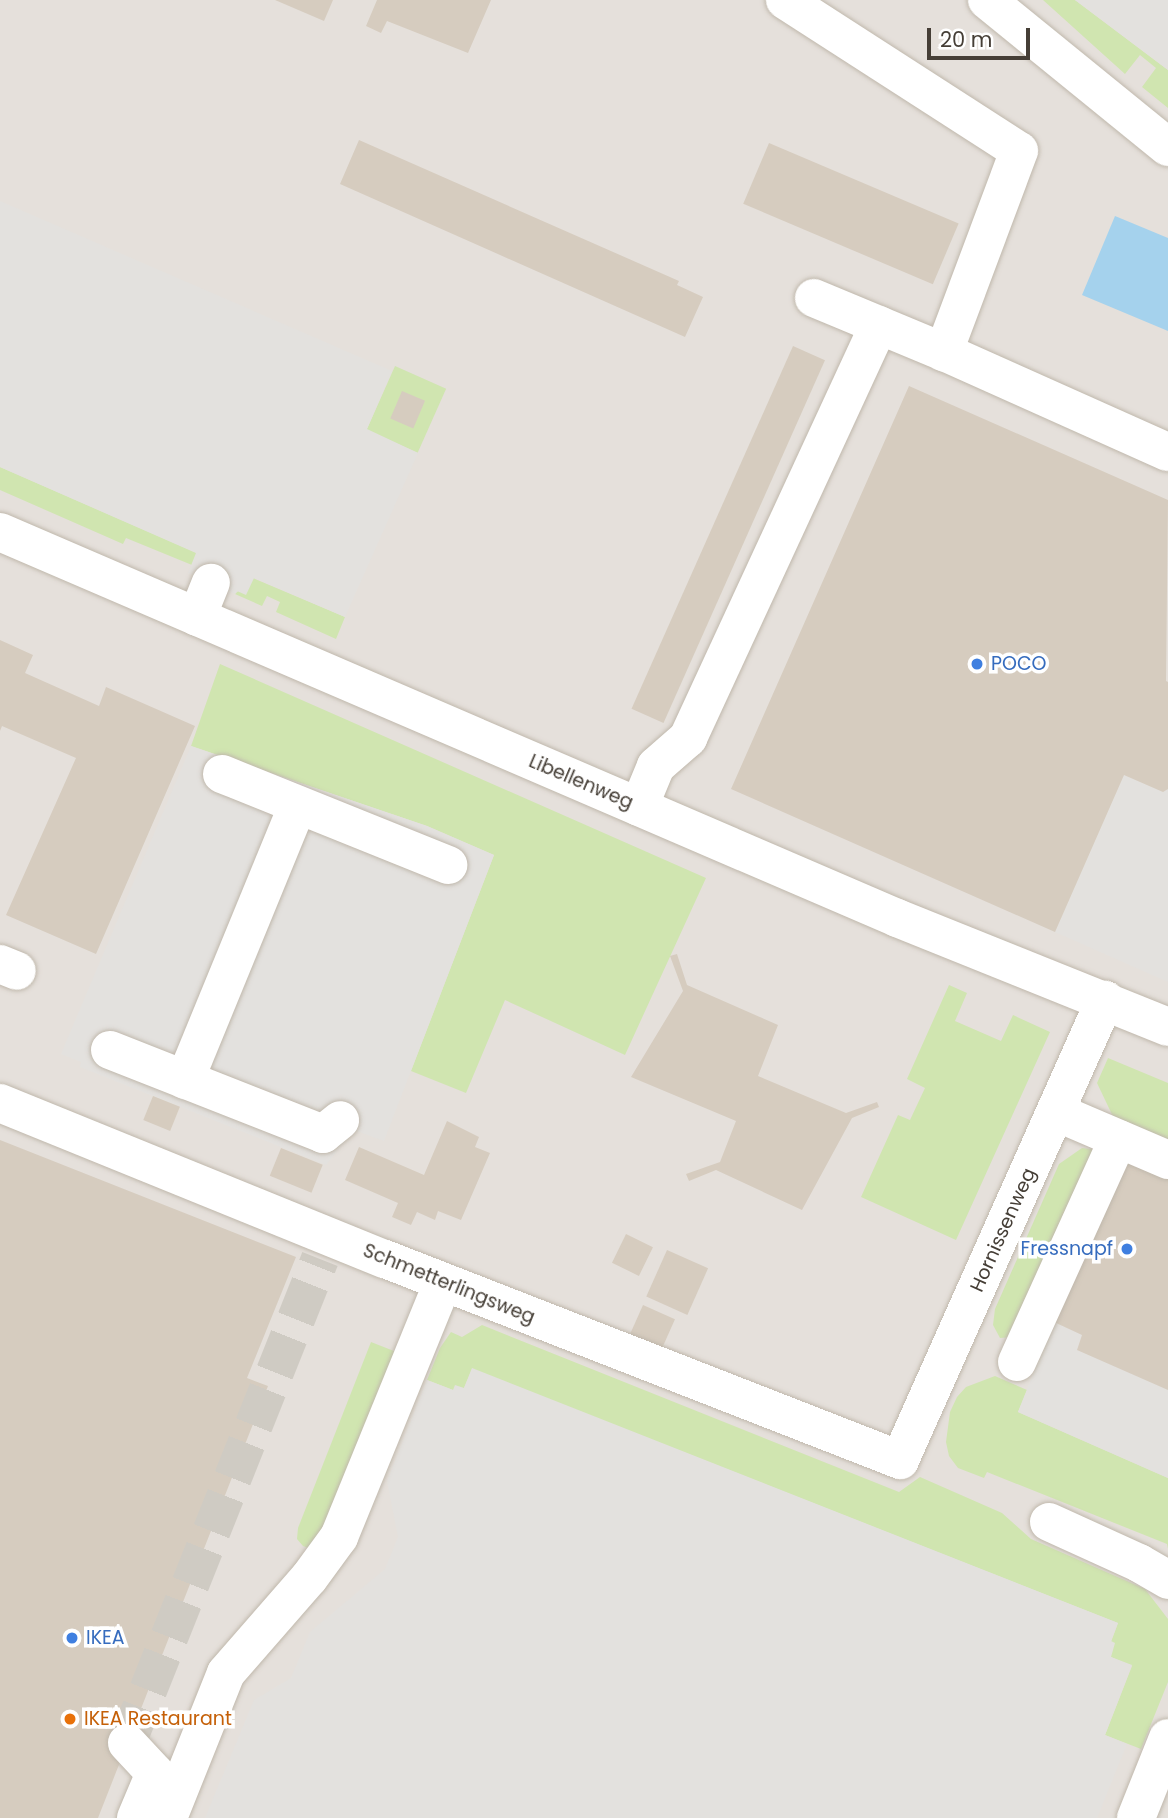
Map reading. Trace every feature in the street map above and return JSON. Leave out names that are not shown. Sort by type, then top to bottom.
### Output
[{"type":"street","points":[[785,0],[1019,151],[944,352]]},
{"type":"street","points":[[1012,7],[1168,147]]},
{"type":"street","points":[[814,298],[944,352],[1168,452]]},
{"type":"street","points":[[639,807],[656,766],[688,738],[879,325]]},
{"type":"street","name":"Libellenweg","points":[[0,532],[204,600],[639,807],[897,918],[1167,1023]]},
{"type":"street","points":[[222,774],[298,805],[371,843],[448,865]]},
{"type":"street","points":[[185,1080],[298,805]]},
{"type":"street","name":"Hornissenweg","points":[[900,1460],[1105,1000]]},
{"type":"street","points":[[110,1050],[185,1080],[266,1103],[323,1134],[340,1120]]},
{"type":"street","name":"Schmetterlingsweg","points":[[0,1103],[443,1282],[900,1460]]},
{"type":"street","points":[[1056,1112],[1168,1160]]},
{"type":"street","points":[[1017,1362],[1118,1139]]},
{"type":"street","points":[[169,1818],[226,1674],[309,1578],[339,1536],[443,1282]]},
{"type":"street","points":[[1049,1522],[1139,1563],[1168,1580]]},
{"type":"street","points":[[1136,1818],[1168,1738]]},
{"type":"street","points":[[127,1743],[155,1773],[136,1818]]},
{"type":"shaded area","points":[[0,0],[1168,0],[1168,1818],[0,1818]]},
{"type":"shaded area","points":[[1075,0],[1168,0],[1168,70]]},
{"type":"shaded area","points":[[0,201],[392,371],[367,429],[418,453],[345,617],[254,578],[246,595],[237,591],[235,594],[188,573],[196,553],[0,467]]},
{"type":"shaded area","points":[[191,746],[427,826],[494,855],[384,1141],[354,1130],[326,1165],[80,1067],[81,1062],[61,1054]]},
{"type":"shaded area","points":[[1124,775],[1163,792],[1168,789],[1168,982],[1055,932]]},
{"type":"shaded area","points":[[1054,1322],[1168,1373],[1168,1478],[1018,1412]]},
{"type":"shaded area","points":[[472,1368],[1118,1623],[1111,1641],[1115,1643],[1111,1657],[1132,1665],[1105,1735],[1127,1744],[1097,1818],[205,1818],[254,1700],[291,1678],[310,1632],[385,1569],[398,1537],[387,1481],[427,1380],[453,1390],[455,1385],[464,1388]]},
{"type":"green space","points":[[1043,0],[1075,0],[1168,70],[1168,108],[1142,87],[1156,68],[1140,55],[1125,74]]},
{"type":"green space","points":[[395,366],[446,389],[418,453],[367,430]]},
{"type":"green space","points":[[0,467],[197,553],[192,565],[126,538],[123,544],[0,490]]},
{"type":"green space","points":[[253,578],[345,617],[336,639],[276,612],[280,602],[267,596],[262,606],[235,594]]},
{"type":"green space","points":[[220,664],[706,878],[625,1055],[505,1000],[466,1093],[411,1071],[494,855],[427,826],[191,746]]},
{"type":"green space","points":[[949,985],[967,993],[955,1021],[1001,1041],[1013,1015],[1050,1032],[956,1240],[861,1197],[898,1115],[910,1120],[925,1088],[907,1079]]},
{"type":"green space","points":[[1108,1058],[1168,1083],[1168,1147],[1117,1125],[1097,1083]]},
{"type":"green space","points":[[1082,1148],[1098,1150],[1012,1337],[1000,1338],[993,1325],[995,1309],[1059,1164]]},
{"type":"green space","points":[[482,1325],[899,1492],[920,1477],[1002,1513],[1031,1539],[1145,1589],[1168,1619],[1168,1682],[1141,1749],[1105,1735],[1132,1666],[1111,1657],[1111,1642],[1118,1623],[472,1369],[464,1388],[453,1390],[427,1380],[440,1348],[451,1332],[462,1337]]},
{"type":"green space","points":[[371,1342],[399,1353],[321,1544],[311,1549],[303,1546],[297,1539],[298,1528]]},
{"type":"green space","points":[[995,1376],[1027,1390],[1018,1412],[1168,1478],[1168,1549],[1167,1544],[987,1472],[984,1478],[958,1468],[949,1456],[946,1442],[950,1412],[957,1397],[966,1387]]},
{"type":"water","points":[[1115,216],[1168,238],[1168,331],[1082,295]]},
{"type":"building","points":[[275,0],[333,0],[324,21]]},
{"type":"building","points":[[377,0],[491,0],[468,53],[387,21],[381,33],[366,26]]},
{"type":"building","points":[[359,140],[679,281],[677,285],[703,297],[685,337],[340,184]]},
{"type":"building","points":[[769,143],[959,223],[933,284],[743,204]]},
{"type":"building","points":[[793,346],[825,360],[663,723],[632,709]]},
{"type":"building","name":"POCO","points":[[909,386],[1168,500],[1168,789],[1163,792],[1124,775],[1055,932],[731,789]]},
{"type":"building","points":[[402,391],[425,401],[413,428],[390,419]]},
{"type":"building","points":[[0,640],[33,655],[25,673],[99,706],[106,687],[195,726],[96,954],[6,915],[76,758],[2,726],[0,731]]},
{"type":"building","points":[[677,954],[687,985],[778,1025],[758,1076],[846,1113],[877,1102],[879,1107],[852,1118],[802,1210],[716,1170],[689,1181],[686,1174],[720,1162],[736,1121],[631,1077],[683,991],[670,956]]},
{"type":"building","points":[[153,1096],[180,1107],[170,1131],[143,1120]]},
{"type":"building","points":[[447,1121],[479,1137],[475,1147],[490,1153],[461,1220],[438,1211],[435,1220],[417,1212],[411,1225],[392,1217],[398,1203],[345,1180],[359,1147],[424,1175]]},
{"type":"building","name":"IKEA","points":[[0,1140],[296,1257],[247,1378],[268,1386],[98,1818],[0,1818]]},
{"type":"building","points":[[281,1148],[323,1165],[311,1193],[270,1176]]},
{"type":"building","name":"Fressnapf","points":[[1126,1158],[1168,1177],[1168,1390],[1077,1350],[1082,1335],[1054,1322]]},
{"type":"building","points":[[626,1234],[653,1247],[639,1276],[612,1263]]},
{"type":"building","points":[[667,1250],[708,1268],[687,1315],[646,1297]]},
{"type":"building","points":[[643,1305],[675,1319],[662,1348],[630,1334]]},
{"type":"tunnel","points":[[127,1743],[320,1259]]},
{"type":"place","name":"POCO","points":[[977,664]]},
{"type":"place","name":"Fressnapf","points":[[1127,1249]]},
{"type":"place","name":"IKEA","points":[[72,1638]]},
{"type":"place","name":"IKEA Restaurant","points":[[70,1719]]}]
